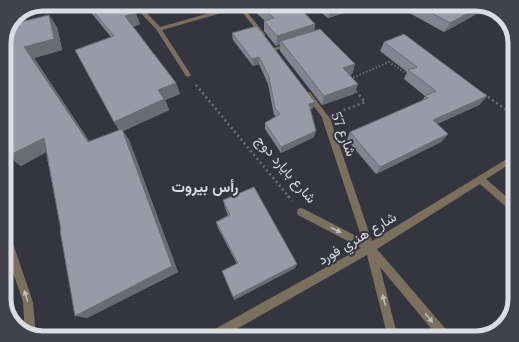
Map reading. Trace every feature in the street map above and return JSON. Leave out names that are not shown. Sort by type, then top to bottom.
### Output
[{"type":"street","points":[[143,11],[159,28],[188,75]]},
{"type":"street","points":[[159,28],[222,11]]},
{"type":"street","points":[[244,11],[279,55]]},
{"type":"street","points":[[274,49],[297,42]]},
{"type":"street","name":"شارع 57","points":[[302,86],[326,118],[370,248],[391,331]]},
{"type":"street","name":"شارع هنري فورد","points":[[222,331],[370,248],[508,161]]},
{"type":"street","points":[[480,179],[508,203]]},
{"type":"street","name":"شارع بايارد دوج","points":[[301,212],[370,248],[440,331]]},
{"type":"street","points":[[11,257],[28,302],[30,328]]},
{"type":"path","points":[[346,81],[389,62],[404,72],[410,70]]},
{"type":"path","name":"شارع بايارد دوج","points":[[188,75],[301,212]]},
{"type":"path","points":[[326,118],[365,102],[351,86]]},
{"type":"path","points":[[478,90],[508,111]]},
{"type":"building","points":[[93,11],[134,11],[136,13],[125,16],[176,83],[158,90],[164,99],[114,122],[75,50],[114,36]]},
{"type":"building","points":[[266,11],[303,11],[315,24],[277,36],[264,21],[274,18]]},
{"type":"building","points":[[427,11],[472,11],[450,23]]},
{"type":"building","points":[[49,15],[54,39],[24,47],[88,142],[122,129],[172,266],[75,316],[44,138],[11,154],[11,41],[13,31],[18,23]]},
{"type":"building","points":[[257,26],[315,102],[309,104],[316,131],[281,147],[265,123],[280,114],[275,108],[269,77],[259,57],[252,59],[232,33]]},
{"type":"building","points":[[320,29],[355,64],[343,68],[358,84],[324,96],[281,41]]},
{"type":"building","points":[[404,34],[487,96],[433,120],[448,134],[380,167],[350,132],[428,98],[425,96],[436,91],[408,70],[417,67],[384,42]]},
{"type":"building","points":[[254,187],[297,264],[233,297],[222,271],[238,263],[216,222],[230,215],[223,200]]},
{"type":"district","name":"رأس بيروت","points":[[205,187]]}]
